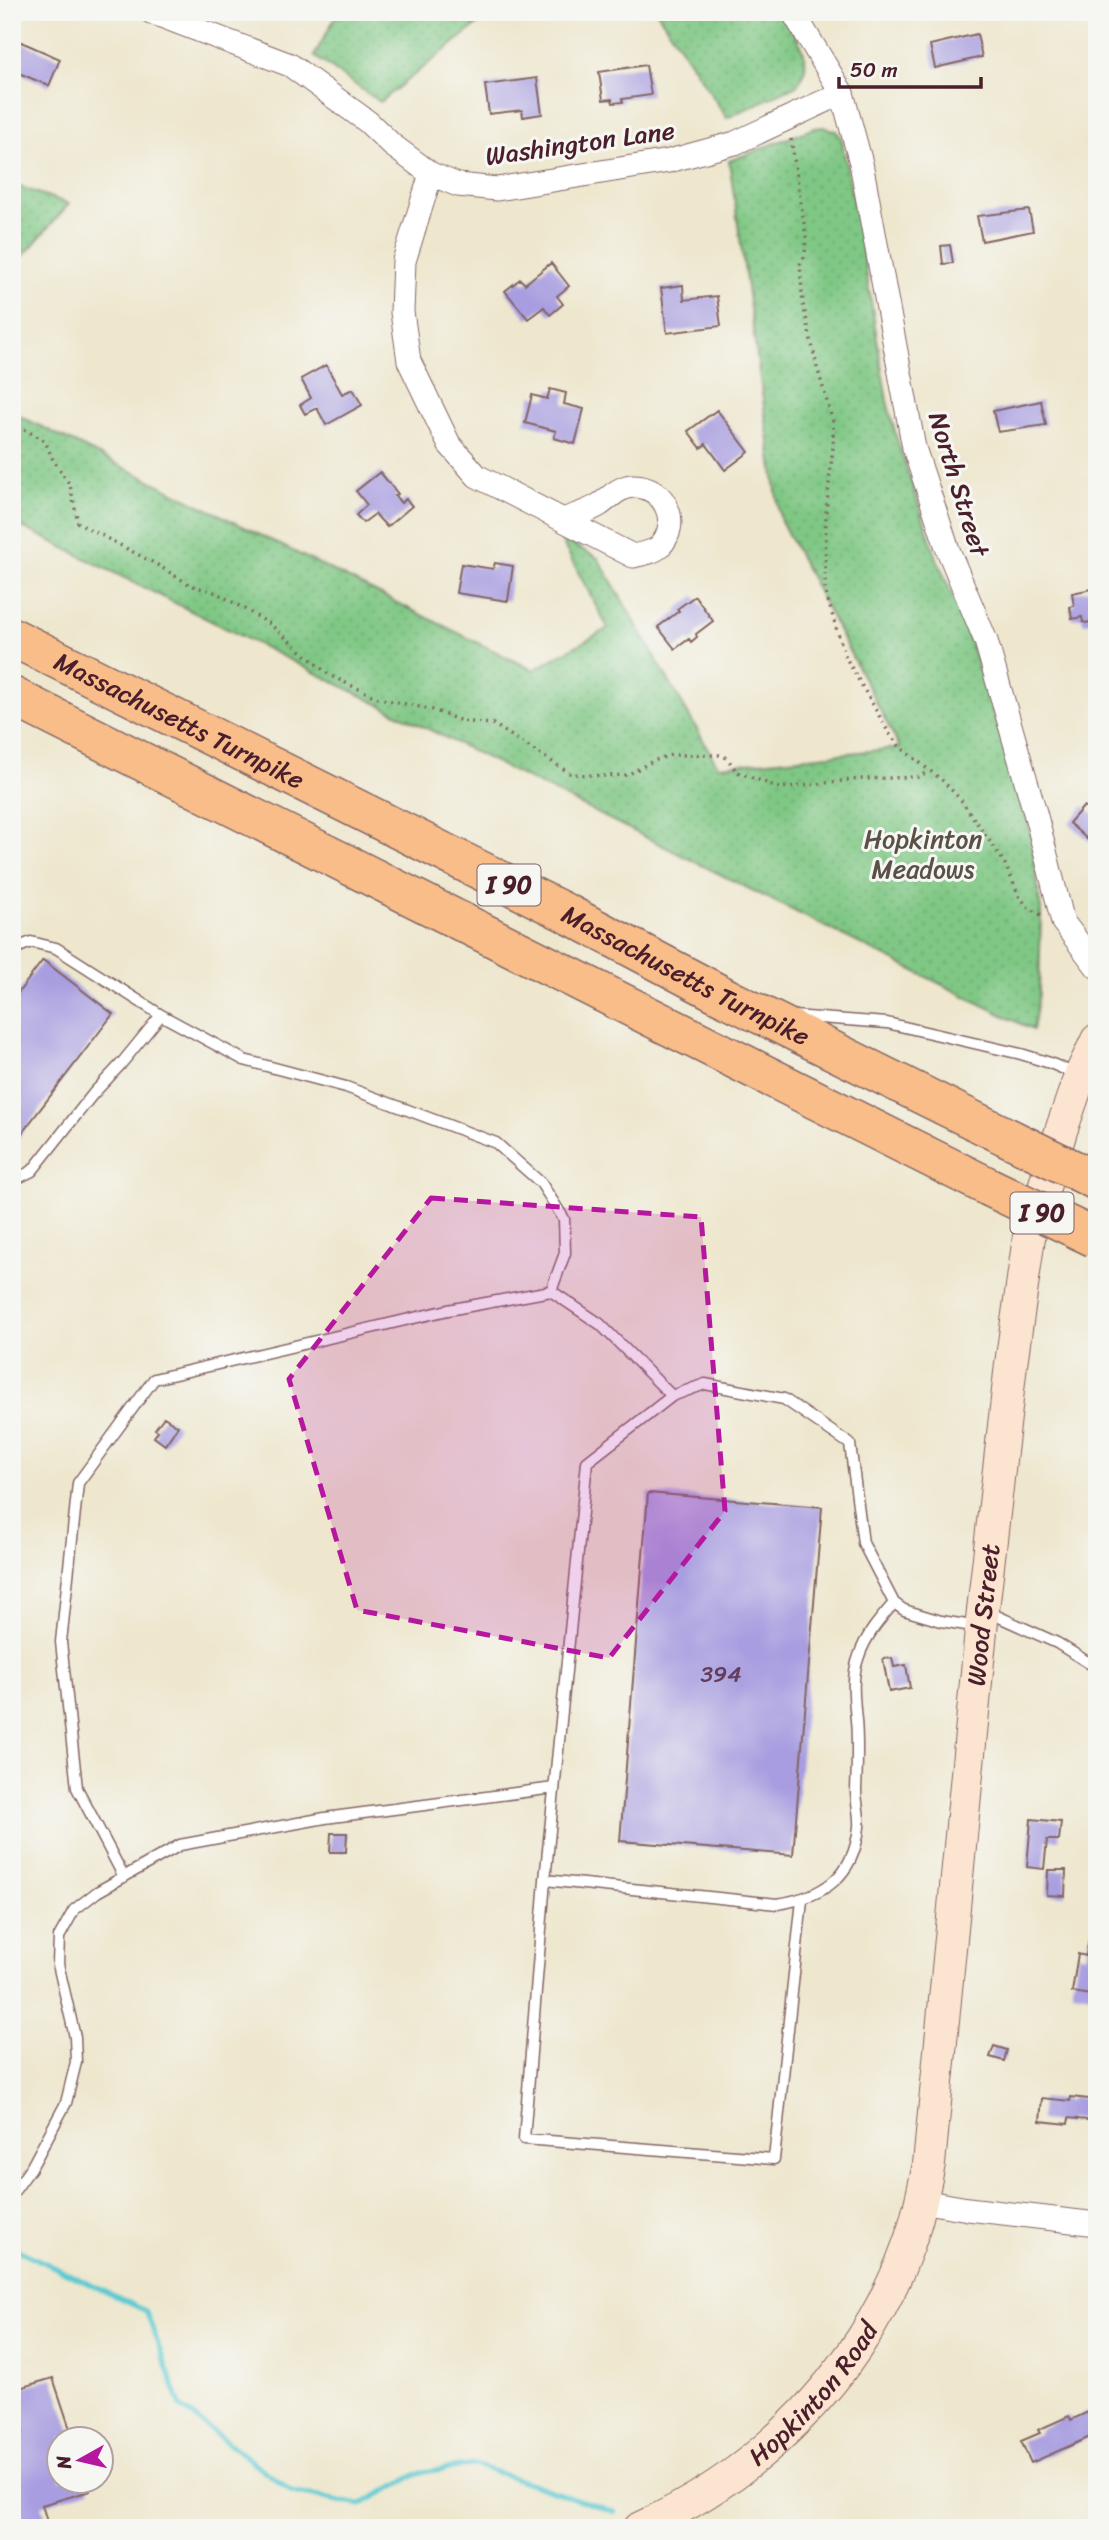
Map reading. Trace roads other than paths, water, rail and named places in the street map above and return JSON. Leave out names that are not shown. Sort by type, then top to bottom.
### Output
[{"type":"highway","name":"Massachusetts Turnpike","points":[[12,637],[568,914],[760,1015],[1097,1181]]},
{"type":"highway","name":"Massachusetts Turnpike","points":[[12,696],[1096,1239]]},
{"type":"main road","name":"Wood Street","points":[[921,2201],[930,2151],[982,1619],[1011,1364],[1029,1237],[1061,1131],[1080,1076],[1097,1040]]},
{"type":"main road","name":"Hopkinton Road","points":[[640,2528],[694,2500],[730,2477],[764,2452],[795,2424],[822,2392],[872,2322],[892,2285],[908,2246],[921,2201]]},
{"type":"street","name":"Washington Lane","points":[[151,12],[290,65],[368,122],[392,145],[431,174],[458,185],[497,189],[669,161],[735,143],[842,93]]},
{"type":"street","name":"North Street","points":[[793,12],[842,93],[861,163],[914,448],[948,550],[986,640],[1063,922],[1097,967]]},
{"type":"street","points":[[431,174],[404,261],[402,312],[409,361],[449,444],[477,476],[563,520]]},
{"type":"street","points":[[921,2201],[1097,2224]]},
{"type":"lane","points":[[12,950],[31,942],[56,948],[161,1015],[244,1060],[346,1087],[496,1143],[541,1183],[564,1219],[565,1253],[551,1291]]},
{"type":"lane","points":[[12,1181],[32,1171],[161,1015]]},
{"type":"lane","points":[[760,1015],[887,1023],[1021,1054],[1080,1076]]},
{"type":"lane","points":[[124,1877],[77,1788],[61,1642],[78,1483],[154,1379],[448,1310],[551,1291],[600,1324],[672,1396]]},
{"type":"lane","points":[[802,1900],[774,2159],[524,2140],[545,1880],[587,1462],[672,1396],[705,1384],[784,1399],[850,1444],[863,1543],[894,1603],[904,1610],[942,1621],[982,1619],[1057,1643],[1097,1668]]},
{"type":"lane","points":[[545,1880],[777,1904],[802,1900],[825,1889],[843,1872],[855,1850],[859,1825],[856,1799],[857,1722],[853,1690],[858,1657],[873,1628],[894,1603]]},
{"type":"lane","points":[[12,2194],[31,2168],[66,2103],[76,2062],[75,2036],[58,1964],[59,1937],[74,1910],[97,1892],[180,1845],[326,1818],[554,1788]]},
{"type":"waterway","points":[[12,2247],[146,2311],[181,2407],[292,2492],[360,2505],[421,2472],[475,2465],[615,2512]]},
{"type":"waterway","points":[[812,2528],[873,2524],[879,2528]]},
{"type":"park label","name":"Hopkinton Meadows","points":[[923,854]]}]
